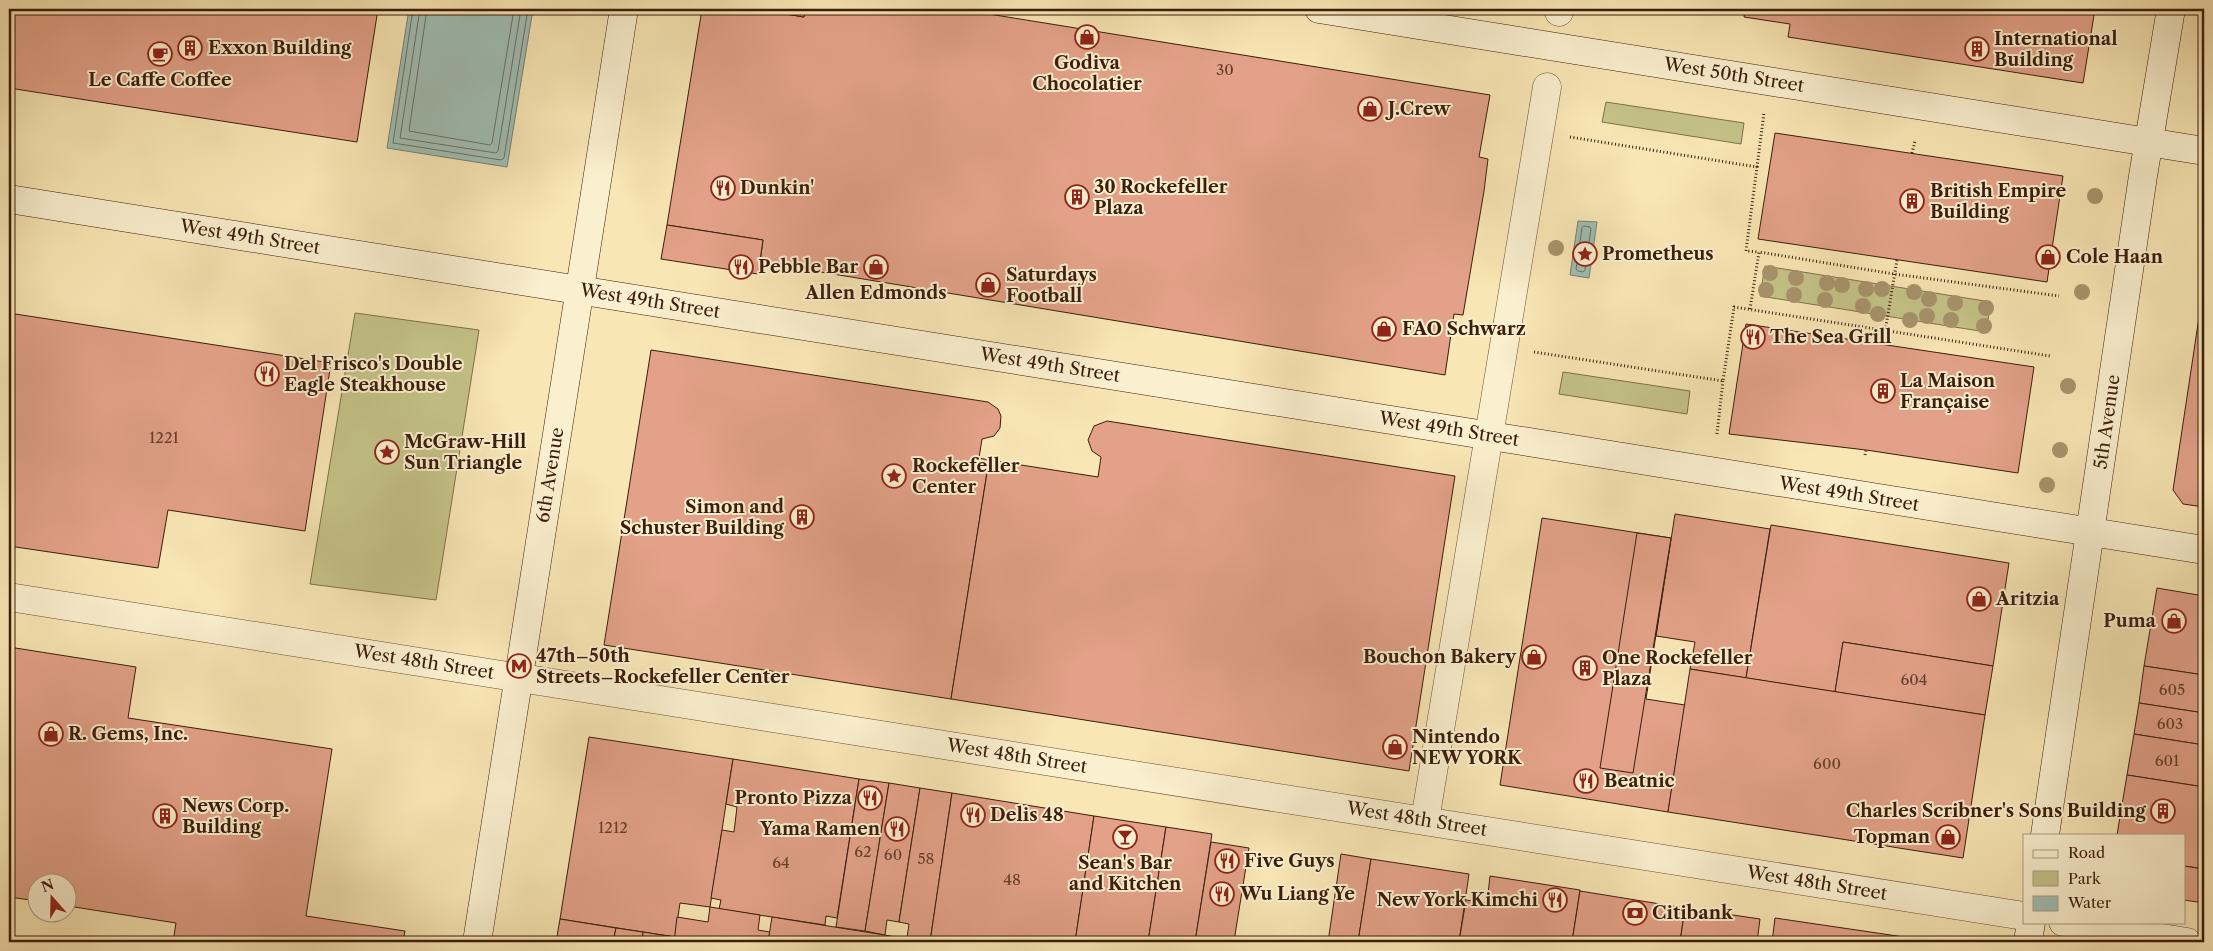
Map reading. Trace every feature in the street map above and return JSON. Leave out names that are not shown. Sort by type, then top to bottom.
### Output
[{"type":"main road","name":"6th Avenue","points":[[476,942],[624,9]]},
{"type":"main road","name":"West 50th Street","points":[[1319,9],[2091,131],[2204,151]]},
{"type":"main road","name":"5th Avenue","points":[[2045,834],[2171,9]]},
{"type":"main road","points":[[1424,820],[1546,87]]},
{"type":"main road","name":"West 49th Street","points":[[9,199],[2204,550]]},
{"type":"main road","name":"West 48th Street","points":[[9,597],[2023,916]]},
{"type":"main road","points":[[2028,942],[2031,924]]},
{"type":"main road","points":[[2075,924],[2187,942]]},
{"type":"path","points":[[1764,113],[1746,251],[1894,274],[2059,296]]},
{"type":"path","points":[[1539,132],[1757,167]]},
{"type":"path","points":[[1912,153],[1915,141]]},
{"type":"path","points":[[1750,309],[1759,252]]},
{"type":"path","points":[[1883,344],[1897,260]]},
{"type":"path","points":[[1717,434],[1734,307],[2050,356]]},
{"type":"path","points":[[1504,347],[1723,381]]},
{"type":"path","points":[[1865,455],[1866,450]]},
{"type":"green space","points":[[1606,102],[1744,123],[1741,144],[1602,122]]},
{"type":"green space","points":[[1765,266],[1991,302],[1986,332],[1760,296]]},
{"type":"green space","points":[[355,313],[479,330],[436,600],[310,584]]},
{"type":"green space","points":[[1563,372],[1690,391],[1687,414],[1559,394]]},
{"type":"water","points":[[409,9],[533,9],[507,167],[387,148]]},
{"type":"water","points":[[1578,221],[1597,222],[1589,278],[1570,275]]},
{"type":"building","name":"Exxon Building","points":[[9,9],[378,9],[357,142],[9,88]]},
{"type":"building","name":"30 Rockefeller Plaza","points":[[702,9],[755,9],[804,17],[806,9],[958,9],[1490,95],[1479,157],[1488,159],[1484,191],[1463,315],[1454,314],[1445,375],[760,262],[763,240],[667,225]]},
{"type":"building","points":[[755,9],[806,9],[804,17]]},
{"type":"building","name":"International Building","points":[[1745,9],[2095,9],[2083,83],[1788,37],[1790,24],[1744,17]]},
{"type":"building","name":"British Empire Building","points":[[1775,133],[2063,176],[2047,282],[1758,239]]},
{"type":"building","points":[[667,225],[763,240],[758,274],[661,259]]},
{"type":"building","points":[[2204,284],[2204,507],[2183,504],[2173,490]]},
{"type":"building","points":[[9,313],[331,363],[305,531],[168,510],[158,568],[9,546]]},
{"type":"building","name":"La Maison Française","points":[[1746,324],[2034,367],[2018,473],[1866,450],[1729,434]]},
{"type":"building","name":"Simon and Schuster Building","points":[[651,350],[988,402],[998,409],[1001,416],[1000,428],[994,436],[982,439],[979,458],[989,460],[951,699],[604,645]]},
{"type":"building","points":[[1107,421],[1455,476],[1409,771],[951,699],[989,460],[1098,477],[1101,457],[1092,451],[1088,440],[1094,426]]},
{"type":"building","points":[[1675,514],[1770,529],[1746,678],[1690,669],[1695,642],[1656,636]]},
{"type":"building","name":"One Rockefeller Plaza","points":[[1542,518],[1671,538],[1646,699],[1685,705],[1668,812],[1500,785]]},
{"type":"building","points":[[1771,525],[2009,563],[1993,666],[1843,642],[1835,692],[1746,678]]},
{"type":"building","points":[[1637,533],[1671,538],[1633,773],[1600,768]]},
{"type":"building","points":[[2157,588],[2204,596],[2204,675],[2144,666]]},
{"type":"building","points":[[1843,642],[1993,666],[1985,715],[1835,692]]},
{"type":"building","name":"News Corp. Building","points":[[9,647],[136,667],[128,718],[332,749],[306,916],[405,931],[403,942],[173,942],[176,923],[78,908],[78,874],[28,874],[28,900],[9,897]]},
{"type":"building","points":[[2144,666],[2204,675],[2204,713],[2139,703]]},
{"type":"building","points":[[1690,669],[1985,715],[1963,858],[1668,812]]},
{"type":"building","points":[[2139,703],[2204,713],[2204,745],[2134,734]]},
{"type":"building","points":[[2134,734],[2204,745],[2204,787],[2127,775]]},
{"type":"building","points":[[589,737],[733,759],[710,907],[680,903],[675,937],[560,919]]},
{"type":"building","points":[[733,759],[859,779],[837,918],[826,916],[825,925],[719,909],[721,900],[711,898],[722,830],[734,832],[737,807],[726,804]]},
{"type":"building","name":"Charles Scribner's Sons Building","points":[[2127,775],[2204,787],[2204,869],[2186,866],[2186,834],[2117,834]]},
{"type":"building","points":[[859,779],[889,783],[865,931],[836,927]]},
{"type":"building","points":[[889,783],[920,788],[899,922],[887,920],[885,935],[865,931]]},
{"type":"building","points":[[920,788],[952,793],[930,942],[907,938],[909,924],[899,922]]},
{"type":"building","points":[[952,793],[1094,816],[1075,942],[930,942]]},
{"type":"building","points":[[1094,816],[1166,827],[1148,942],[1075,942]]},
{"type":"building","points":[[1166,827],[1212,834],[1195,942],[1148,942]]},
{"type":"building","name":"Wu Liang Ye","points":[[1211,842],[1249,848],[1234,941],[1195,942]]},
{"type":"building","points":[[1341,854],[1371,859],[1358,942],[1328,942]]},
{"type":"building","points":[[1371,859],[1469,874],[1459,942],[1358,942]]},
{"type":"building","points":[[2186,866],[2204,869],[2204,903],[2186,900]]},
{"type":"building","points":[[1490,876],[1580,890],[1572,942],[1459,942],[1466,900],[1487,903]]},
{"type":"building","points":[[1580,891],[1685,908],[1680,942],[1572,942]]},
{"type":"building","points":[[710,907],[760,915],[758,930],[770,932],[768,942],[674,942],[677,917],[708,922]]},
{"type":"building","points":[[1685,908],[1760,919],[1757,942],[1680,942]]},
{"type":"building","points":[[772,917],[903,938],[902,942],[768,942]]},
{"type":"building","points":[[1775,918],[1938,942],[1772,942]]},
{"type":"building","points":[[560,919],[616,928],[613,942],[556,942]]},
{"type":"building","points":[[616,928],[643,932],[642,942],[613,942]]},
{"type":"building","points":[[643,932],[675,937],[674,942],[642,942]]},
{"type":"building","points":[[1757,937],[1767,939],[1766,942],[1757,942]]},
{"type":"place","name":"Godiva Chocolatier","points":[[1087,37]]},
{"type":"place","name":"Exxon Building","points":[[190,48]]},
{"type":"place","name":"International Building","points":[[1977,49]]},
{"type":"place","name":"Le Caffe Coffee","points":[[160,54]]},
{"type":"place","name":"J.Crew","points":[[1370,109]]},
{"type":"place","name":"Dunkin'","points":[[723,188]]},
{"type":"place","name":"30 Rockefeller Plaza","points":[[1077,197]]},
{"type":"place","name":"British Empire Building","points":[[1912,201]]},
{"type":"place","name":"Prometheus","points":[[1585,254]]},
{"type":"place","name":"Cole Haan","points":[[2048,257]]},
{"type":"place","name":"Pebble Bar","points":[[741,267]]},
{"type":"place","name":"Allen Edmonds","points":[[876,267]]},
{"type":"place","name":"Saturdays Football","points":[[988,285]]},
{"type":"place","name":"FAO Schwarz","points":[[1384,329]]},
{"type":"place","name":"The Sea Grill","points":[[1753,337]]},
{"type":"place","name":"Del Frisco's Double Eagle Steakhouse","points":[[267,374]]},
{"type":"place","name":"La Maison Française","points":[[1883,391]]},
{"type":"place","name":"McGraw-Hill Sun Triangle","points":[[387,452]]},
{"type":"place","name":"Rockefeller Center","points":[[894,476]]},
{"type":"place","name":"Simon and Schuster Building","points":[[802,517]]},
{"type":"place","name":"Aritzia","points":[[1979,599]]},
{"type":"place","name":"Puma","points":[[2174,621]]},
{"type":"place","name":"Bouchon Bakery","points":[[1534,657]]},
{"type":"place","name":"47th–50th Streets–Rockefeller Center","points":[[519,666]]},
{"type":"place","name":"One Rockefeller Plaza","points":[[1585,668]]},
{"type":"place","name":"R. Gems, Inc.","points":[[51,734]]},
{"type":"place","name":"Nintendo NEW YORK","points":[[1395,747]]},
{"type":"place","name":"Beatnic","points":[[1586,781]]},
{"type":"place","name":"Pronto Pizza","points":[[870,798]]},
{"type":"place","name":"Charles Scribner's Sons Building","points":[[2163,811]]},
{"type":"place","name":"Delis 48","points":[[973,815]]},
{"type":"place","name":"News Corp. Building","points":[[165,816]]},
{"type":"place","name":"Yama Ramen","points":[[897,829]]},
{"type":"place","name":"Sean's Bar and Kitchen","points":[[1125,837]]},
{"type":"place","name":"Topman","points":[[1948,837]]},
{"type":"place","name":"Five Guys","points":[[1227,861]]},
{"type":"place","name":"Wu Liang Ye","points":[[1222,894]]},
{"type":"place","name":"New York Kimchi","points":[[1555,900]]},
{"type":"place","name":"Citibank","points":[[1635,913]]}]
